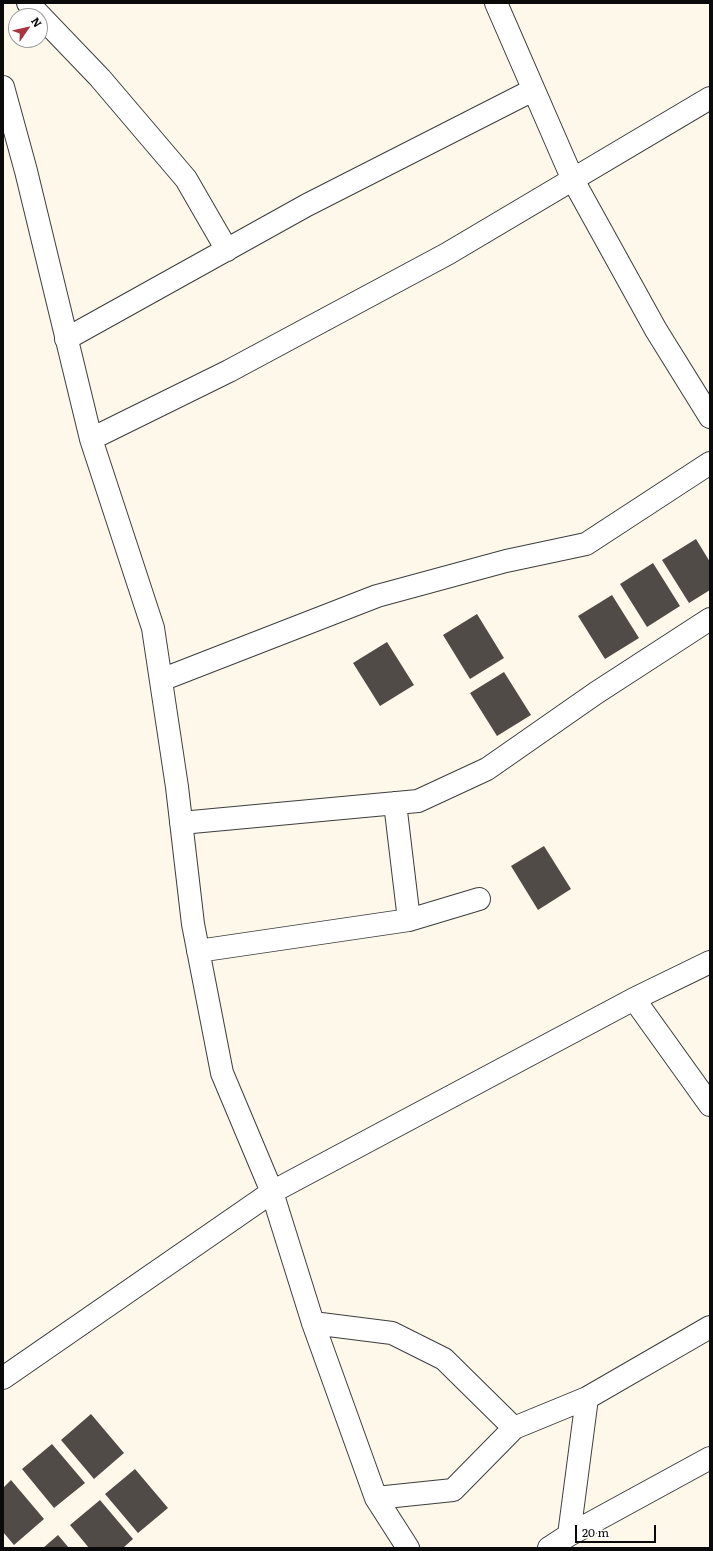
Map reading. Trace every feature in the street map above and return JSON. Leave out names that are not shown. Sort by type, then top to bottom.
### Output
[{"type":"street","points":[[28,3],[100,78],[186,179],[227,250]]},
{"type":"street","points":[[496,3],[573,180],[656,330],[710,417]]},
{"type":"street","points":[[3,87],[26,171],[91,439],[153,628],[181,823],[193,924],[222,1073],[272,1192],[313,1323],[376,1498],[408,1548]]},
{"type":"street","points":[[66,339],[307,205],[533,90]]},
{"type":"street","points":[[91,439],[229,372],[447,254],[710,98]]},
{"type":"street","points":[[161,680],[377,596],[506,561],[586,544],[710,463]]},
{"type":"street","points":[[181,823],[418,801],[487,769],[596,693],[710,619]]},
{"type":"street","points":[[395,803],[409,920]]},
{"type":"street","points":[[198,951],[409,920],[479,899]]},
{"type":"street","points":[[3,1378],[272,1192],[634,999],[710,962]]},
{"type":"street","points":[[634,999],[710,1105]]},
{"type":"street","points":[[313,1323],[392,1333],[444,1359],[514,1428]]},
{"type":"street","points":[[376,1498],[453,1490],[514,1428],[587,1398],[710,1327]]},
{"type":"street","points":[[569,1535],[587,1398]]},
{"type":"street","points":[[549,1548],[569,1535],[710,1458]]},
{"type":"building","points":[[696,539],[710,562],[710,590],[689,603],[662,560]]},
{"type":"building","points":[[653,563],[680,606],[647,627],[620,584]]},
{"type":"building","points":[[612,595],[639,638],[605,659],[578,616]]},
{"type":"building","points":[[477,614],[504,658],[470,679],[443,635]]},
{"type":"building","points":[[387,642],[414,685],[380,706],[353,663]]},
{"type":"building","points":[[504,672],[531,715],[497,736],[470,693]]},
{"type":"building","points":[[544,846],[571,889],[538,910],[511,866]]},
{"type":"building","points":[[91,1414],[124,1453],[94,1479],[61,1440]]},
{"type":"building","points":[[52,1444],[85,1483],[54,1508],[22,1469]]},
{"type":"building","points":[[135,1469],[168,1508],[138,1533],[105,1494]]},
{"type":"building","points":[[11,1480],[44,1519],[14,1545],[3,1532],[3,1488]]},
{"type":"building","points":[[100,1500],[133,1539],[123,1548],[89,1548],[70,1525]]},
{"type":"building","points":[[58,1535],[69,1548],[43,1548]]}]
